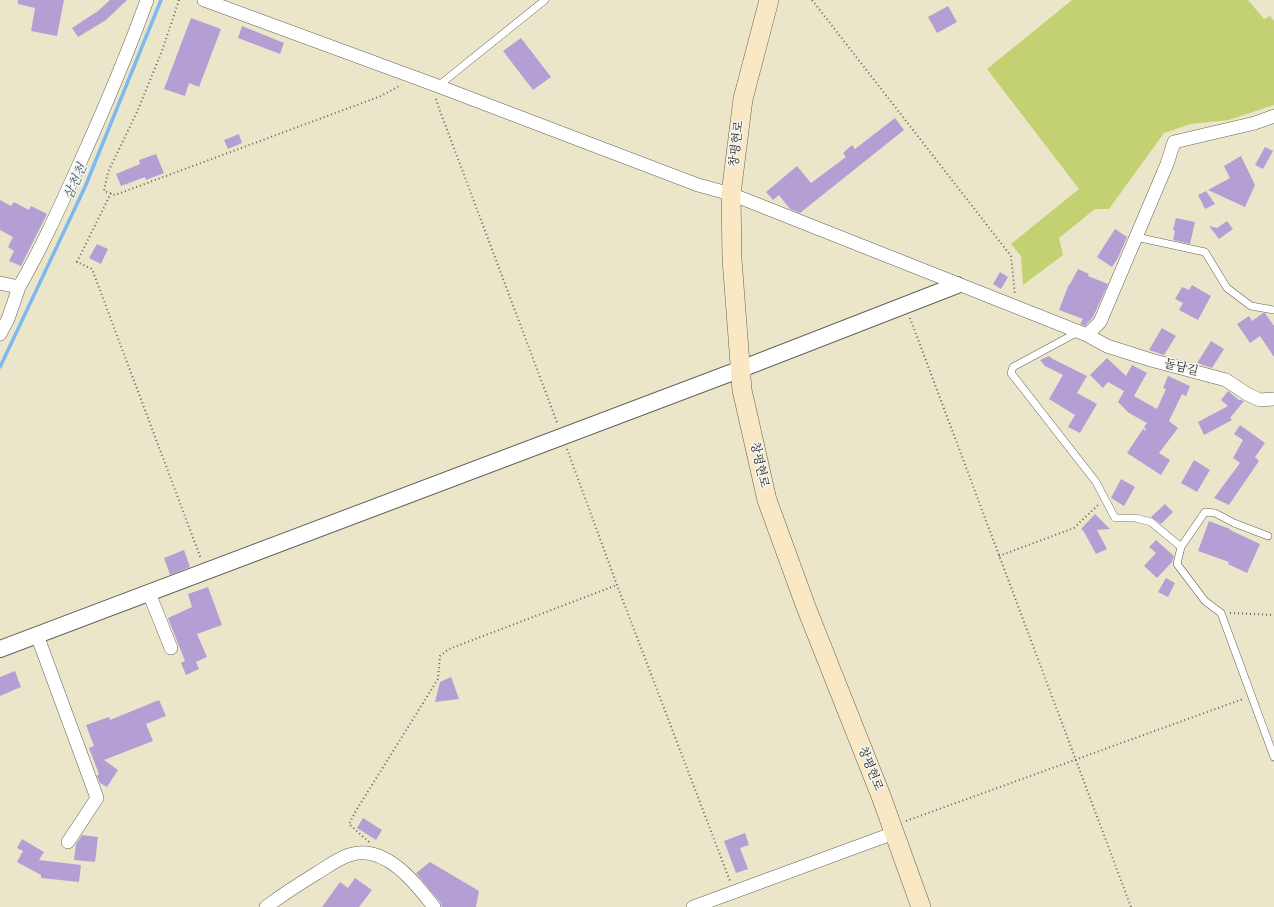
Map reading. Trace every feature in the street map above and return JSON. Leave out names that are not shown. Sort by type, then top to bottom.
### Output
[{"type":"main road","name":"창평현로","points":[[769,0],[743,99],[731,194],[732,259],[742,390],[767,500],[806,607],[893,830],[921,907]]},
{"type":"street","points":[[0,334],[8,319],[19,287],[65,196],[94,131],[126,57],[146,0]]},
{"type":"street","name":"돌담길","points":[[204,0],[438,86],[698,185],[731,194],[1082,334],[1107,346],[1151,360],[1226,380],[1247,394],[1260,400],[1274,400]]},
{"type":"street","points":[[1082,334],[1100,322],[1167,164],[1174,142],[1255,123],[1274,116]]},
{"type":"street","points":[[0,283],[19,287]]},
{"type":"street","points":[[0,649],[740,369],[957,285]]},
{"type":"street","points":[[149,593],[171,648]]},
{"type":"street","points":[[37,635],[97,798],[68,842]]},
{"type":"street","points":[[693,907],[893,830]]},
{"type":"street","points":[[266,907],[334,862],[348,855],[359,853],[378,856],[392,862],[426,896],[434,907]]},
{"type":"lane","points":[[438,86],[545,0]]},
{"type":"lane","points":[[1136,237],[1205,252],[1228,288],[1251,306],[1274,310]]},
{"type":"lane","points":[[1082,334],[1013,367],[1011,373],[1096,482],[1104,500],[1115,518],[1136,518],[1151,522],[1181,547]]},
{"type":"lane","points":[[1268,536],[1234,523],[1216,514],[1205,512],[1181,547],[1177,564],[1205,601],[1221,613],[1274,757]]},
{"type":"path","points":[[179,0],[162,51],[137,112],[108,172],[104,192],[115,195],[381,96],[398,87],[411,76]]},
{"type":"path","points":[[812,0],[1011,256],[1017,308]]},
{"type":"path","points":[[438,86],[435,96],[440,111],[617,585],[734,892]]},
{"type":"path","points":[[111,194],[77,262],[92,269],[205,572]]},
{"type":"path","points":[[905,305],[1131,907]]},
{"type":"path","points":[[999,556],[1074,528],[1104,500]]},
{"type":"path","points":[[378,856],[374,846],[349,824],[438,679],[440,656],[449,649],[617,585]]},
{"type":"path","points":[[1221,613],[1274,615]]},
{"type":"path","points":[[893,830],[1075,759],[1251,695]]},
{"type":"green space","points":[[1072,0],[1248,0],[1264,19],[1270,16],[1274,21],[1274,105],[1229,120],[1191,124],[1164,133],[1109,209],[1095,209],[1059,238],[1063,255],[1023,285],[1021,256],[1011,244],[1079,189],[987,69]]},
{"type":"building","points":[[18,0],[64,0],[57,36],[31,31],[35,8],[18,4]]},
{"type":"building","points":[[110,0],[127,0],[106,20],[78,37],[72,28],[98,11]]},
{"type":"building","points":[[948,6],[957,22],[937,33],[928,17]]},
{"type":"building","points":[[191,18],[221,29],[199,87],[189,83],[185,96],[164,89]]},
{"type":"building","points":[[242,26],[284,43],[280,54],[238,38]]},
{"type":"building","points":[[521,38],[551,77],[533,90],[503,51]]},
{"type":"building","points":[[895,118],[904,130],[800,213],[790,209],[779,195],[773,200],[766,192],[797,166],[811,183],[846,157],[843,153],[852,145],[855,149]]},
{"type":"building","points":[[239,134],[242,143],[228,149],[224,140]]},
{"type":"building","points":[[1265,147],[1273,151],[1263,169],[1255,165]]},
{"type":"building","points":[[156,154],[164,173],[146,180],[145,177],[121,186],[116,174],[140,164],[139,160]]},
{"type":"building","points":[[1241,156],[1255,185],[1245,207],[1208,190],[1230,178],[1224,166]]},
{"type":"building","points":[[1206,191],[1215,204],[1205,209],[1198,195]]},
{"type":"building","points":[[0,200],[11,206],[14,202],[29,210],[31,206],[47,214],[21,266],[9,261],[14,251],[8,247],[13,237],[0,230]]},
{"type":"building","points":[[1176,218],[1195,222],[1190,244],[1173,240],[1175,231],[1173,230]]},
{"type":"building","points":[[1227,221],[1233,229],[1219,239],[1209,226],[1217,228]]},
{"type":"building","points":[[1115,229],[1127,237],[1118,258],[1112,267],[1097,257]]},
{"type":"building","points":[[97,244],[108,249],[101,264],[89,258]]},
{"type":"building","points":[[1078,269],[1089,274],[1088,276],[1108,284],[1093,317],[1085,326],[1080,324],[1083,319],[1059,310],[1069,284]]},
{"type":"building","points":[[1000,272],[1008,277],[1001,289],[993,284]]},
{"type":"building","points":[[1192,285],[1211,296],[1198,320],[1179,310],[1183,303],[1175,299],[1182,287],[1189,290]]},
{"type":"building","points":[[1265,313],[1274,326],[1274,357],[1260,336],[1250,343],[1237,324],[1249,316],[1252,321]]},
{"type":"building","points":[[1162,328],[1176,336],[1164,355],[1149,350]]},
{"type":"building","points":[[1211,341],[1224,349],[1212,368],[1197,363]]},
{"type":"building","points":[[1049,356],[1087,376],[1077,393],[1097,404],[1080,433],[1068,427],[1075,415],[1049,399],[1063,375],[1045,366],[1040,360]]},
{"type":"building","points":[[1107,358],[1126,376],[1132,365],[1147,373],[1134,396],[1157,409],[1166,389],[1163,388],[1168,376],[1190,386],[1186,396],[1182,394],[1169,421],[1178,428],[1159,453],[1170,460],[1161,475],[1127,453],[1143,429],[1146,431],[1144,427],[1147,423],[1129,413],[1118,402],[1124,391],[1108,382],[1103,388],[1090,375]]},
{"type":"building","points":[[1228,391],[1239,400],[1244,401],[1230,418],[1232,420],[1204,435],[1198,422],[1228,406],[1221,400]]},
{"type":"building","points":[[1240,425],[1265,443],[1255,457],[1259,461],[1229,505],[1214,498],[1240,463],[1233,458],[1243,440],[1234,434]]},
{"type":"building","points":[[1194,460],[1210,470],[1197,492],[1181,483]]},
{"type":"building","points":[[1121,479],[1135,487],[1124,506],[1111,498]]},
{"type":"building","points":[[1165,504],[1173,512],[1161,524],[1151,517]]},
{"type":"building","points":[[1095,514],[1110,529],[1097,530],[1107,549],[1096,554],[1081,529]]},
{"type":"building","points":[[1209,521],[1230,529],[1260,544],[1247,573],[1228,564],[1229,562],[1198,551]]},
{"type":"building","points":[[1156,540],[1174,556],[1172,562],[1157,578],[1144,566],[1156,553],[1149,547]]},
{"type":"building","points":[[184,550],[190,567],[170,575],[164,558]]},
{"type":"building","points":[[1166,578],[1175,583],[1168,597],[1158,592]]},
{"type":"building","points":[[208,587],[222,625],[197,634],[207,657],[196,662],[199,669],[186,675],[181,663],[185,661],[168,618],[192,607],[188,594]]},
{"type":"building","points":[[15,671],[21,687],[0,696],[0,677]]},
{"type":"building","points":[[451,677],[459,699],[435,702],[440,682]]},
{"type":"building","points":[[159,700],[166,716],[146,724],[153,741],[104,760],[118,770],[107,787],[100,783],[97,776],[99,774],[89,748],[94,746],[86,725],[109,717],[110,720]]},
{"type":"building","points":[[363,818],[382,830],[376,840],[357,828]]},
{"type":"building","points":[[745,833],[749,845],[740,848],[748,869],[736,873],[724,841]]},
{"type":"building","points":[[82,835],[98,837],[95,862],[74,860],[76,844]]},
{"type":"building","points":[[22,839],[44,852],[39,860],[81,865],[79,882],[41,878],[41,875],[17,862],[23,851],[17,848]]},
{"type":"building","points":[[430,862],[479,891],[476,907],[442,907],[440,902],[416,873]]},
{"type":"building","points":[[355,878],[372,890],[359,907],[322,907],[340,882],[348,888]]},
{"type":"waterway","name":"삼천천","points":[[0,367],[85,187],[161,0]]}]
